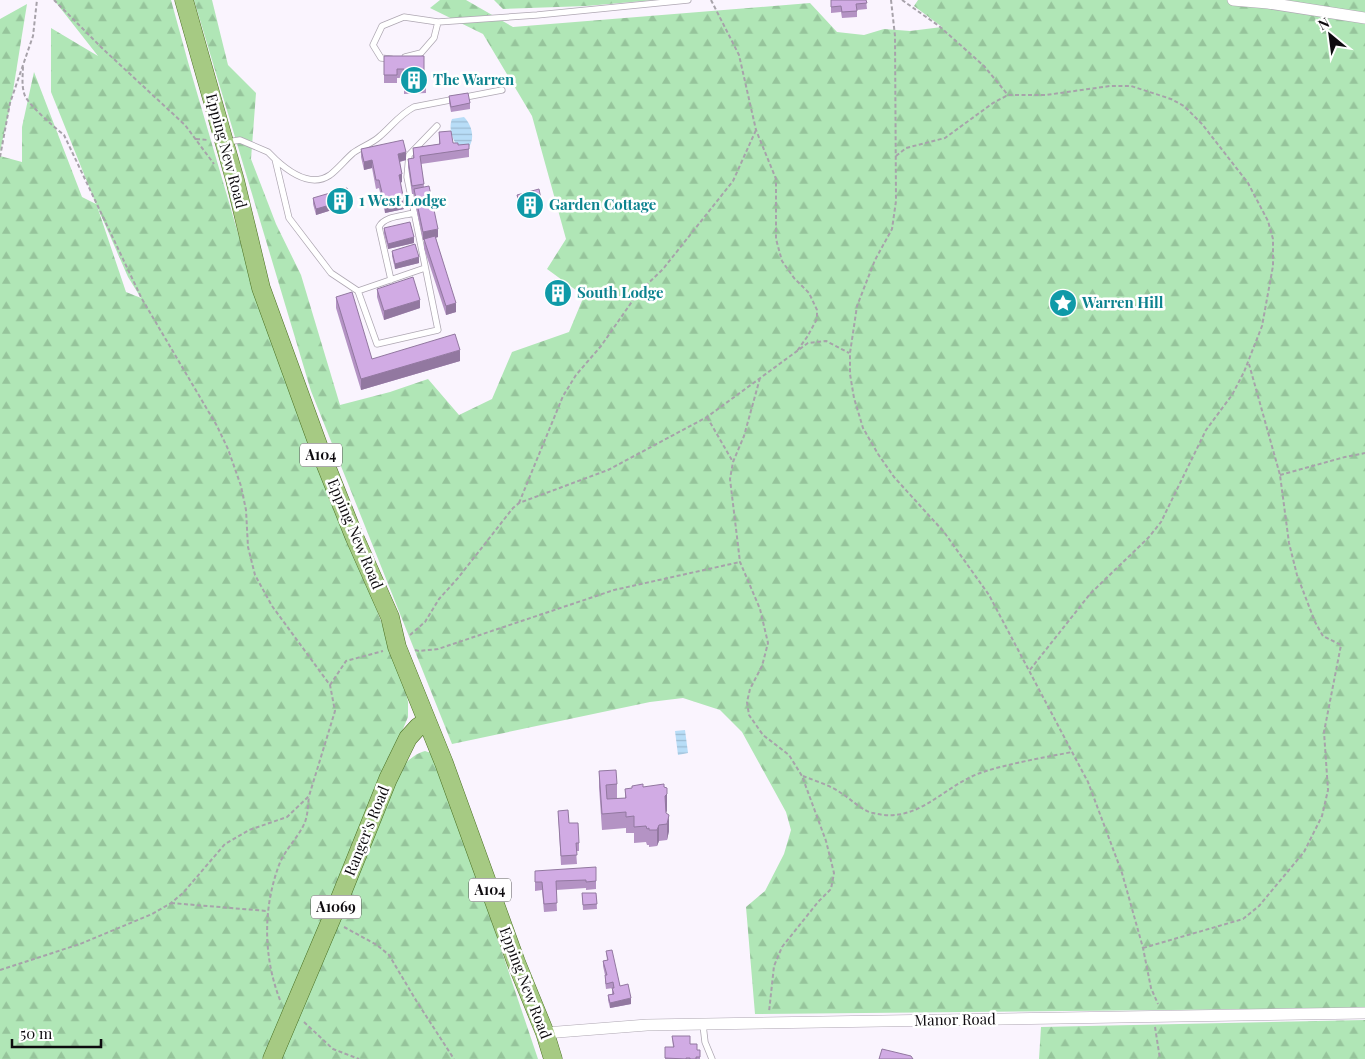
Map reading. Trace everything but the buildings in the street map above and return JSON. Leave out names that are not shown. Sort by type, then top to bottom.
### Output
[{"type":"main road","name":"Epping New Road","points":[[184,0],[235,180],[261,288],[324,462],[390,617],[397,647],[427,721],[516,962],[545,1032],[553,1059]]},
{"type":"main road","name":"Ranger's Road","points":[[272,1059],[388,779],[408,738],[418,726],[427,721]]},
{"type":"street","points":[[1233,0],[1268,2],[1365,18]]},
{"type":"street","name":"Manor Road","points":[[545,1032],[647,1025],[1365,1013]]},
{"type":"lane","points":[[438,22],[434,38],[421,53],[399,59],[381,58],[372,45],[382,26],[404,17],[438,22],[537,16],[688,0]]},
{"type":"lane","points":[[224,142],[240,140],[268,152],[288,171],[308,179],[317,180],[330,175],[354,152],[378,138],[402,114],[414,107],[502,90]]},
{"type":"lane","points":[[275,160],[289,218],[331,274],[358,291],[377,344],[438,330],[407,177],[409,155],[437,126]]},
{"type":"lane","points":[[391,280],[379,227],[387,219],[414,213]]},
{"type":"lane","points":[[358,291],[425,268]]},
{"type":"lane","points":[[703,1025],[704,1042],[712,1059]]},
{"type":"path","points":[[0,157],[10,103],[33,36],[37,0]]},
{"type":"path","points":[[54,0],[185,125],[219,170],[235,180]]},
{"type":"path","points":[[711,0],[739,55],[756,130],[776,179],[776,240],[782,261],[794,278],[809,293],[817,310],[816,320],[795,352]]},
{"type":"path","points":[[891,0],[896,36],[896,200],[892,229],[875,260],[857,306],[850,353],[850,374],[854,398],[864,428],[878,454],[894,476],[944,532],[989,595],[1088,782],[1122,873],[1143,948],[1158,1016],[1160,1059]]},
{"type":"path","points":[[902,0],[940,26],[984,66],[1008,95]]},
{"type":"path","points":[[23,65],[22,83],[26,98],[64,136],[142,299],[217,426],[228,450],[241,486],[246,510],[248,547],[255,576],[264,595],[330,686],[335,711],[309,796],[305,822],[280,864],[267,911],[266,932],[270,968],[280,1000],[333,1049],[358,1059]]},
{"type":"path","points":[[896,156],[906,148],[945,138],[993,103],[1008,95],[1046,95],[1110,86],[1130,86],[1171,98],[1184,106],[1202,124],[1248,183],[1268,221],[1273,240],[1273,266],[1262,326],[1248,362],[1232,395],[1206,430],[1161,522],[1149,537],[1090,594],[1029,671]]},
{"type":"path","points":[[519,503],[563,396],[576,375],[601,346],[638,293],[663,268],[733,181],[756,130]]},
{"type":"path","points":[[397,647],[425,622],[439,599],[519,503],[608,470],[707,417],[808,343],[826,342],[850,353]]},
{"type":"path","points":[[1143,948],[1243,919],[1259,906],[1304,852],[1322,816],[1328,790],[1324,732],[1341,645],[1323,636],[1315,622],[1297,575],[1289,543],[1280,475],[1248,362]]},
{"type":"path","points":[[760,378],[744,436],[733,462],[730,479],[740,562],[760,610],[768,643],[762,666],[750,689],[747,702],[749,715],[763,735],[789,755],[802,776],[826,841],[834,873],[831,889],[818,902],[782,947],[776,960],[770,995],[769,1024]]},
{"type":"path","points":[[707,417],[733,462]]},
{"type":"path","points":[[1280,475],[1365,453]]},
{"type":"path","points":[[330,686],[346,661],[397,647],[419,651],[438,649],[614,590],[740,562]]},
{"type":"path","points":[[802,776],[839,791],[871,813],[893,816],[905,815],[924,807],[952,786],[982,772],[1072,752]]},
{"type":"path","points":[[0,970],[80,944],[152,914],[171,903],[183,893],[225,844],[249,830],[287,817],[309,796]]},
{"type":"path","points":[[171,903],[267,911]]},
{"type":"path","points":[[341,922],[344,927],[377,945],[389,955],[454,1059]]},
{"type":"green space","points":[[54,0],[171,0],[247,264],[403,680],[408,702],[408,717],[294,990],[262,1059],[0,1059],[0,156],[22,162],[22,127],[34,72],[82,197],[96,204],[51,92],[51,28],[98,56]],"holes":[[[97,206],[128,277],[141,298],[126,292]]]},
{"type":"green space","points":[[194,0],[212,0],[228,65],[256,93],[251,159],[276,224],[301,275],[340,405],[390,392],[428,379],[459,415],[492,399],[512,352],[569,332],[584,296],[547,269],[566,239],[532,116],[483,34],[430,8],[440,0],[466,0],[513,27],[810,3],[837,32],[864,35],[884,29],[910,31],[942,27],[914,6],[918,0],[1365,0],[1365,1008],[755,1014],[746,907],[765,891],[784,854],[791,830],[786,812],[742,732],[720,710],[683,698],[650,702],[452,744],[311,391]]},
{"type":"green space","points":[[494,0],[655,0],[586,6],[503,9]]},
{"type":"green space","points":[[27,4],[12,97],[0,152],[0,19]]},
{"type":"green space","points":[[425,751],[431,753],[438,762],[538,1059],[278,1059],[400,769],[414,756]]},
{"type":"green space","points":[[1365,1020],[1365,1059],[1039,1059],[1041,1027]]},
{"type":"water","points":[[464,117],[471,128],[472,140],[469,147],[460,149],[452,135],[451,123],[452,119]]},
{"type":"water","points":[[685,730],[688,753],[678,755],[675,731]]},
{"type":"place","name":"The Warren","points":[[414,80]]},
{"type":"place","name":"1 West Lodge","points":[[340,201]]},
{"type":"place","name":"Garden Cottage","points":[[530,205]]},
{"type":"place","name":"South Lodge","points":[[558,293]]},
{"type":"place","name":"Warren Hill","points":[[1063,303]]}]
